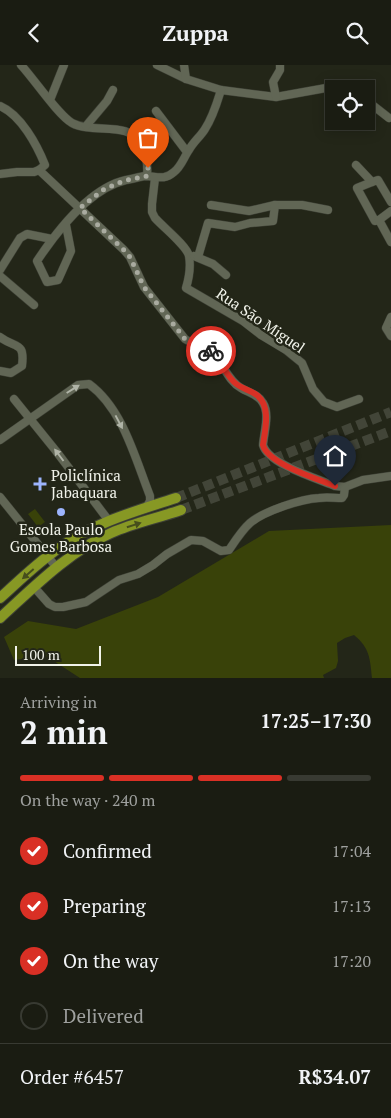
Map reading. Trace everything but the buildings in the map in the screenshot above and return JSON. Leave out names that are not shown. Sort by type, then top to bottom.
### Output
[{"type":"main road","points":[[0,598],[47,557],[73,539],[109,521],[176,499]]},
{"type":"main road","points":[[0,618],[57,568],[93,542],[112,533],[181,511]]},
{"type":"street","points":[[21,65],[72,123],[127,131],[138,137],[144,150],[151,177],[152,212],[155,218],[189,255],[213,264],[226,275]]},
{"type":"street","points":[[50,100],[64,65]]},
{"type":"street","points":[[157,65],[186,79],[221,90],[276,97],[325,88]]},
{"type":"street","points":[[184,65],[186,79]]},
{"type":"street","points":[[276,97],[273,82],[280,70],[280,65]]},
{"type":"street","points":[[86,126],[107,101],[113,90]]},
{"type":"street","points":[[66,225],[71,251],[58,279],[47,282],[37,261],[52,239],[80,208],[103,190],[123,181],[169,175],[175,172],[205,129],[213,114],[221,90]]},
{"type":"street","points":[[0,106],[15,117],[40,154],[45,165],[34,172],[0,174]]},
{"type":"street","points":[[375,107],[389,118]]},
{"type":"street","points":[[156,111],[188,152]]},
{"type":"street","points":[[356,165],[372,182]]},
{"type":"street","points":[[39,170],[124,250],[130,257],[144,287],[185,339],[192,344],[203,346],[211,351],[220,360],[231,379],[240,388],[257,396],[264,403],[266,413],[264,450],[279,462],[335,486],[345,487],[363,480],[391,476]]},
{"type":"street","points":[[391,202],[378,180],[358,188],[376,221],[379,220],[391,242]]},
{"type":"street","points":[[211,205],[249,211],[275,205],[302,205],[328,210]]},
{"type":"street","points":[[198,257],[208,223],[235,227],[250,223],[273,221],[275,205]]},
{"type":"street","points":[[379,220],[391,211]]},
{"type":"street","points":[[0,270],[20,238],[27,234],[52,239]]},
{"type":"street","name":"Rua São Miguel","points":[[189,255],[189,275],[186,288],[243,321],[302,363],[313,389],[324,402],[337,407],[359,399]]},
{"type":"street","points":[[0,276],[34,305]]},
{"type":"street","points":[[391,317],[386,328],[391,336]]},
{"type":"street","points":[[0,337],[21,348],[24,354],[22,366],[11,373],[0,371]]},
{"type":"street","points":[[0,440],[78,385],[88,384],[101,395],[120,422],[150,495],[150,501],[146,508]]},
{"type":"street","points":[[14,399],[109,521]]},
{"type":"street","points":[[34,587],[49,604],[56,607],[86,602],[118,580],[138,574],[191,540],[202,541],[221,551],[228,550],[249,523],[256,519],[286,505],[318,498],[342,497],[345,487]]},
{"type":"street","points":[[0,497],[57,568]]},
{"type":"green space","points":[[35,509],[45,522],[38,527],[28,514]]},
{"type":"green space","points":[[391,525],[391,678],[372,678],[370,659],[366,649],[354,635],[337,643],[338,661],[336,668],[323,675],[324,678],[80,678],[46,656],[14,660],[4,637],[28,621],[76,629],[158,597],[269,531]]},
{"type":"tunnel","points":[[176,498],[391,412]]},
{"type":"tunnel","points":[[181,510],[391,431]]},
{"type":"way so far","points":[[148,168],[147,176],[123,181],[103,190],[80,208],[130,257],[144,287],[185,339],[192,344],[203,346],[211,351]]},
{"type":"place","name":"Policlínica Jabaquara","points":[[40,484]]},
{"type":"place","name":"Escola Paulo Gomes Barbosa","points":[[61,512]]},
{"type":"route","points":[[211,351],[220,360],[231,379],[240,388],[257,396],[264,403],[266,413],[264,450],[279,462],[335,486]]}]
